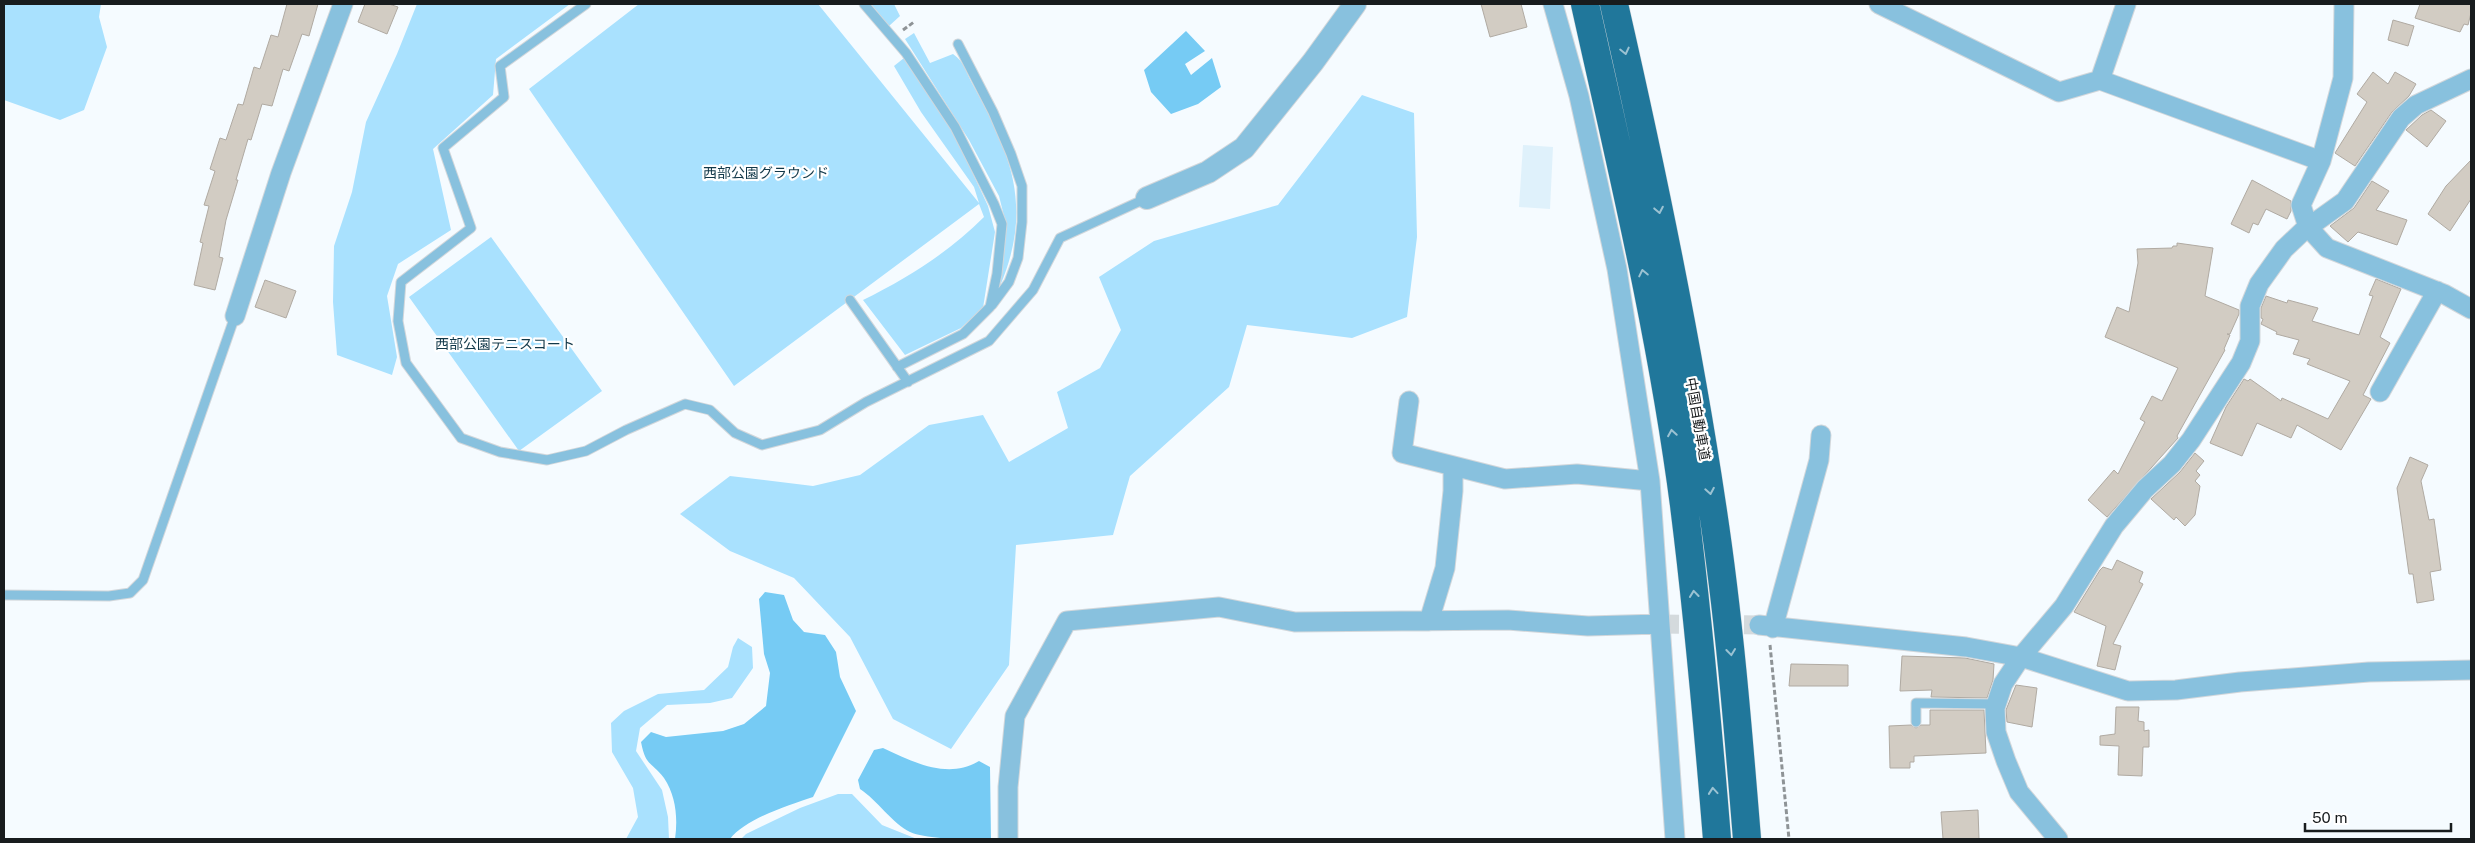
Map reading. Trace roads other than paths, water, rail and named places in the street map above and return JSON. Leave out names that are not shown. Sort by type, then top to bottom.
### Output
[{"type":"highway","name":"中国自動車道","points":[[1585,4],[1656,334],[1684,503],[1703,676],[1717,839]]},
{"type":"highway","name":"中国自動車道","points":[[1614,4],[1651,167],[1682,328],[1712,506],[1734,674],[1747,839]]},
{"type":"street","points":[[235,316],[281,173],[343,4]]},
{"type":"street","points":[[1147,198],[1208,172],[1244,148],[1313,62],[1355,4]]},
{"type":"street","points":[[1553,4],[1579,96],[1617,269],[1650,481],[1675,839]]},
{"type":"street","points":[[1879,4],[2059,92],[2100,80],[2321,161]]},
{"type":"street","points":[[2100,80],[2126,4]]},
{"type":"street","points":[[2344,4],[2343,78],[2321,161],[2301,205],[2308,227],[2327,248],[2437,291],[2471,308]]},
{"type":"street","points":[[2058,839],[2019,792],[1996,732],[1996,704],[2003,684],[2021,657],[2064,606],[2114,526],[2146,489],[2172,464],[2191,440],[2241,363],[2250,341],[2250,306],[2259,284],[2284,249],[2308,227],[2345,201],[2401,118],[2416,105],[2471,79]]},
{"type":"street","points":[[2380,392],[2437,291]]},
{"type":"street","points":[[1409,401],[1402,453],[1505,479],[1577,474],[1650,481]]},
{"type":"street","points":[[1821,434],[1819,460],[1766,626],[1966,647],[2021,657],[2128,691],[2176,690],[2240,682],[2369,672],[2471,670]]},
{"type":"street","points":[[1429,621],[1445,568],[1453,492],[1453,466]]},
{"type":"street","points":[[1008,839],[1008,787],[1015,716],[1067,621],[1218,606],[1295,622],[1508,620],[1588,626],[1660,624]]},
{"type":"lane","points":[[586,4],[500,66],[504,97],[443,148],[471,228],[401,282],[398,321],[406,363],[461,438],[500,452],[547,460],[586,451],[626,430],[685,404],[710,410],[735,433],[762,445],[820,430],[866,402],[989,341],[1033,290],[1060,238],[1147,198]]},
{"type":"lane","points":[[864,4],[906,53],[955,127],[994,204],[1002,224],[990,307]]},
{"type":"lane","points":[[897,367],[963,334],[990,307],[1009,282],[1018,258],[1022,222],[1022,186],[993,112],[958,44]]},
{"type":"lane","points":[[850,300],[908,382]]},
{"type":"lane","points":[[4,596],[109,596],[130,593],[143,580],[235,316]]},
{"type":"lane","points":[[1916,722],[1916,703],[1996,704]]},
{"type":"tunnel","points":[[1660,624],[1759,625]]},
{"type":"park label","name":"西部公園グラウンド","points":[[766,173]]},
{"type":"park label","name":"西部公園テニスコート","points":[[505,344]]}]
